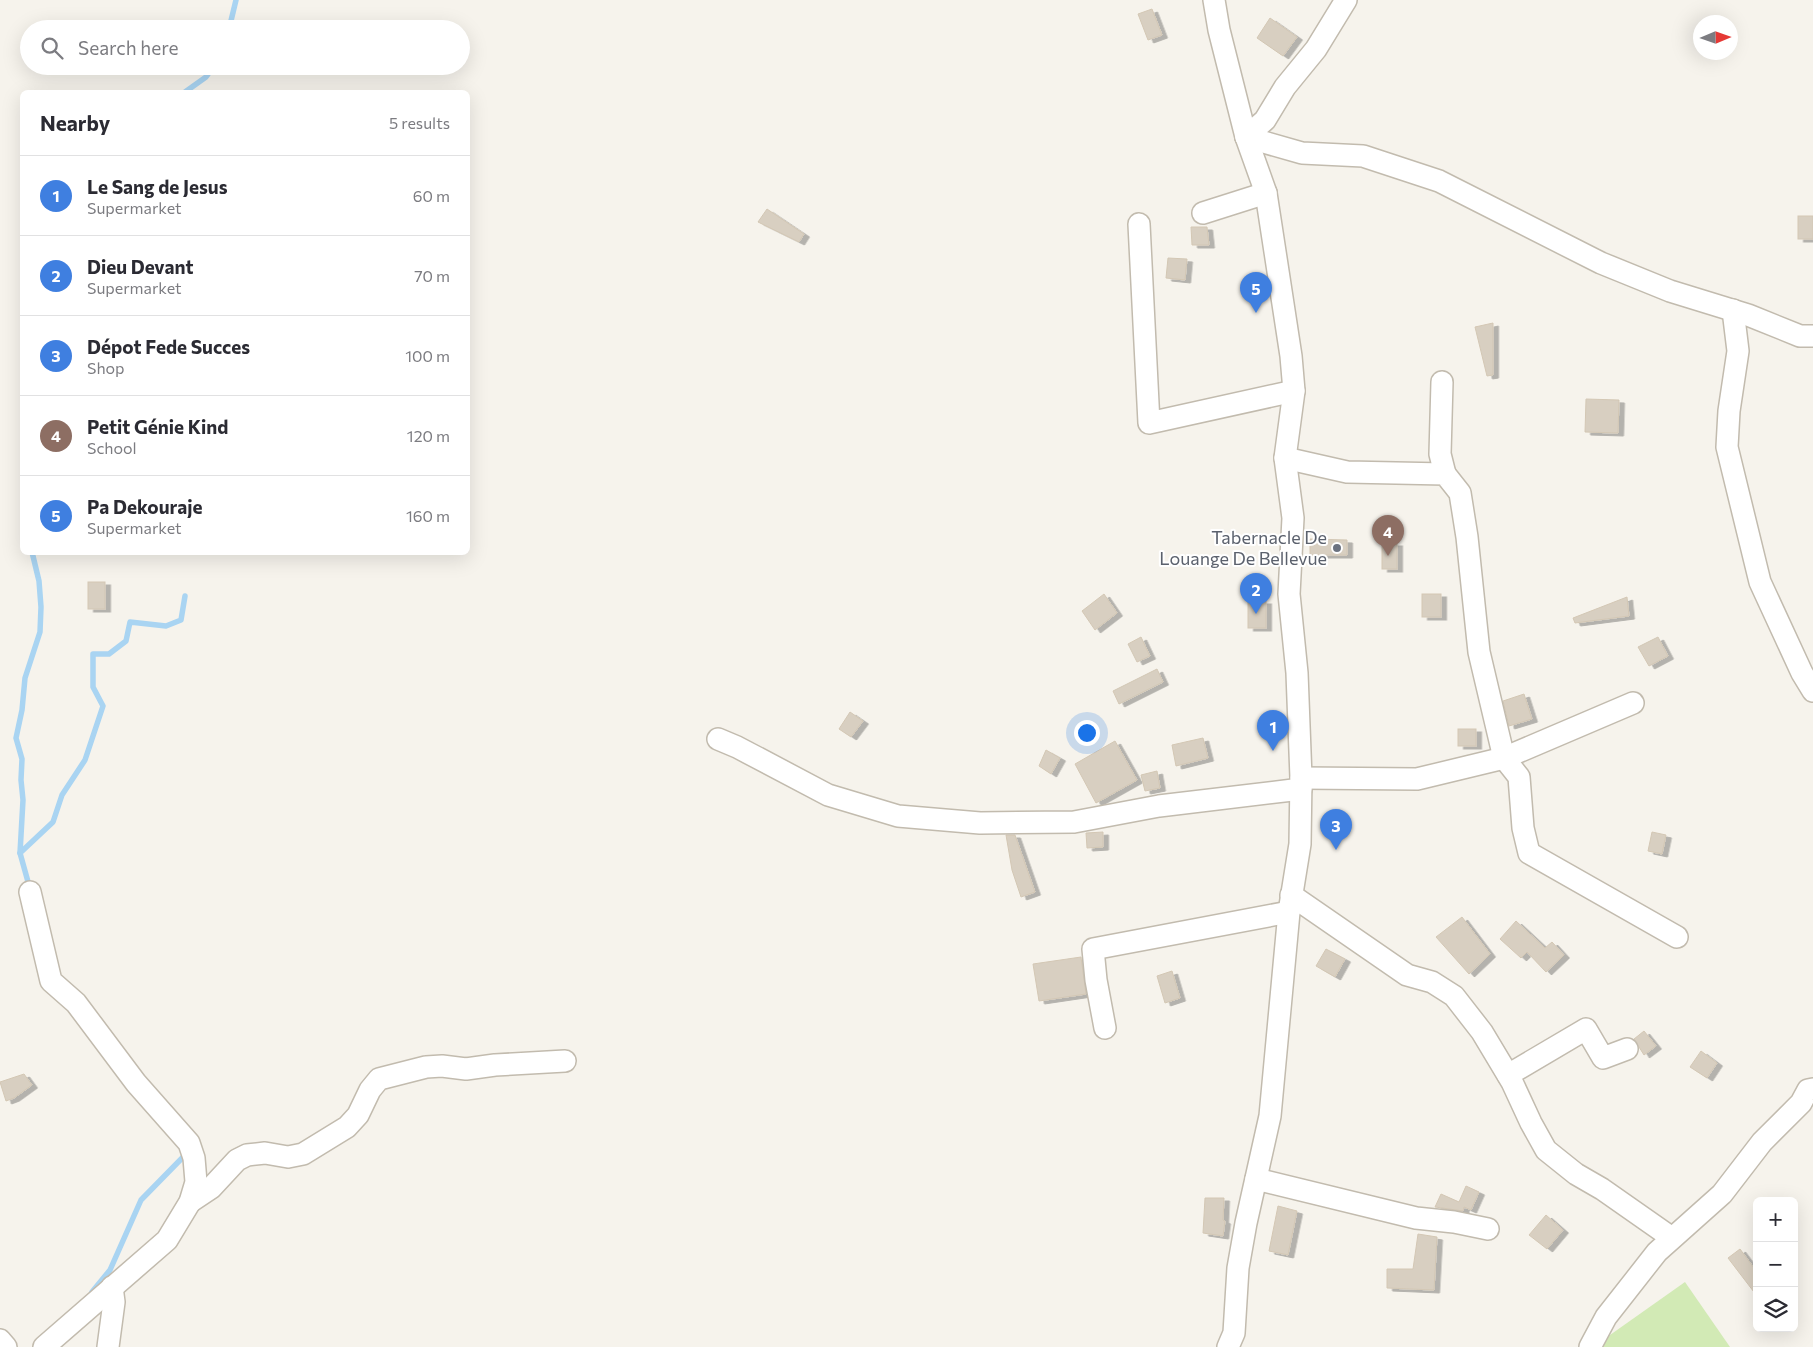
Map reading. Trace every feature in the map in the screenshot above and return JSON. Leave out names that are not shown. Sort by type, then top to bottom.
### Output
[{"type":"street","points":[[1214,0],[1219,30],[1246,137],[1266,193],[1291,356],[1294,391],[1285,458],[1293,518],[1289,594],[1297,673],[1301,783],[1300,844],[1290,904],[1270,1116],[1246,1223],[1238,1268],[1234,1333],[1228,1347]]},
{"type":"street","points":[[1246,137],[1266,120],[1285,88],[1316,49],[1346,0]]},
{"type":"street","points":[[1246,137],[1302,153],[1362,156],[1439,181],[1601,263],[1670,291],[1733,310],[1800,336],[1813,336]]},
{"type":"street","points":[[1203,213],[1266,193]]},
{"type":"street","points":[[1138,224],[1149,423],[1294,391]]},
{"type":"street","points":[[1733,310],[1738,351],[1729,411],[1727,447],[1760,582],[1802,673],[1813,690]]},
{"type":"street","points":[[1442,382],[1440,454],[1445,474],[1460,493],[1467,538],[1479,652],[1504,758],[1519,777],[1523,828],[1529,852],[1677,938]]},
{"type":"street","points":[[1285,458],[1346,472],[1445,474]]},
{"type":"street","points":[[718,739],[828,795],[898,816],[980,823],[1074,822],[1301,783],[1417,779],[1504,758],[1633,703]]},
{"type":"street","points":[[30,892],[51,981],[76,1003],[136,1083],[189,1143],[194,1158],[196,1182],[190,1202],[167,1240],[44,1347]]},
{"type":"street","points":[[1105,1028],[1096,980],[1093,949],[1290,904],[1407,975],[1432,982],[1454,996],[1482,1032],[1508,1075],[1546,1150],[1576,1174],[1602,1189],[1672,1238]]},
{"type":"street","points":[[1508,1075],[1586,1029],[1603,1058],[1628,1049]]},
{"type":"street","points":[[190,1202],[211,1188],[237,1160],[248,1155],[265,1153],[288,1157],[303,1154],[347,1127],[358,1115],[370,1090],[379,1079],[426,1067],[442,1066],[466,1069],[495,1065],[565,1061]]},
{"type":"street","points":[[1590,1347],[1606,1317],[1657,1252],[1722,1194],[1762,1142],[1801,1103],[1811,1088]]},
{"type":"street","points":[[1256,1179],[1416,1218],[1454,1222],[1488,1229]]},
{"type":"street","points":[[108,1347],[114,1302],[112,1287]]},
{"type":"street","points":[[0,1340],[6,1347]]},
{"type":"green space","points":[[1685,1282],[1730,1347],[1593,1347]]},
{"type":"building","points":[[1152,9],[1162,35],[1148,40],[1138,14]]},
{"type":"building","points":[[1270,18],[1297,37],[1283,56],[1257,38]]},
{"type":"building","points":[[767,209],[804,234],[799,242],[758,222]]},
{"type":"building","points":[[1798,216],[1813,216],[1813,239],[1798,239]]},
{"type":"building","points":[[1191,227],[1207,227],[1209,245],[1192,245]]},
{"type":"building","points":[[1168,258],[1187,259],[1185,280],[1166,278]]},
{"type":"building","points":[[1493,323],[1493,375],[1487,376],[1475,327]]},
{"type":"building","points":[[1586,399],[1619,400],[1618,433],[1585,432]]},
{"type":"building","points":[[1310,539],[1347,540],[1347,555],[1310,555]]},
{"type":"building","points":[[1382,543],[1397,543],[1397,569],[1382,569]]},
{"type":"building","points":[[88,582],[105,582],[105,609],[88,609]]},
{"type":"building","points":[[1104,594],[1117,613],[1095,630],[1082,611]]},
{"type":"building","points":[[1422,594],[1441,594],[1441,617],[1422,617]]},
{"type":"building","points":[[1627,597],[1629,616],[1575,623],[1573,618]]},
{"type":"building","points":[[1248,601],[1266,601],[1266,628],[1248,628]]},
{"type":"building","points":[[1141,637],[1150,656],[1137,662],[1128,644]]},
{"type":"building","points":[[1658,637],[1668,656],[1649,666],[1638,647]]},
{"type":"building","points":[[1157,669],[1163,682],[1119,704],[1113,691]]},
{"type":"building","points":[[1524,694],[1532,719],[1509,726],[1503,701]]},
{"type":"building","points":[[850,712],[863,721],[851,737],[839,729]]},
{"type":"building","points":[[1458,729],[1476,729],[1476,746],[1458,746]]},
{"type":"building","points":[[1203,738],[1208,758],[1176,766],[1172,745]]},
{"type":"building","points":[[1115,741],[1137,780],[1096,803],[1075,764]]},
{"type":"building","points":[[1046,750],[1060,758],[1051,774],[1039,766]]},
{"type":"building","points":[[1157,771],[1160,788],[1145,791],[1141,775]]},
{"type":"building","points":[[1103,832],[1103,847],[1087,848],[1086,833]]},
{"type":"building","points":[[1652,832],[1666,835],[1662,854],[1648,851]]},
{"type":"building","points":[[1006,835],[1015,835],[1035,892],[1021,897],[1012,870]]},
{"type":"building","points":[[1462,917],[1490,954],[1469,974],[1436,937]]},
{"type":"building","points":[[1516,921],[1545,948],[1552,942],[1564,955],[1546,972],[1527,952],[1521,958],[1500,939]]},
{"type":"building","points":[[1326,949],[1345,959],[1335,977],[1316,966]]},
{"type":"building","points":[[1081,957],[1086,994],[1039,1001],[1033,964]]},
{"type":"building","points":[[1172,971],[1180,998],[1165,1003],[1157,976]]},
{"type":"building","points":[[1644,1031],[1656,1046],[1644,1055],[1634,1039]]},
{"type":"building","points":[[1701,1051],[1717,1063],[1707,1078],[1690,1067]]},
{"type":"building","points":[[24,1074],[32,1085],[14,1098],[6,1101],[0,1082]]},
{"type":"building","points":[[1466,1186],[1479,1192],[1471,1210],[1464,1207],[1463,1211],[1435,1207],[1441,1194],[1459,1202]]},
{"type":"building","points":[[1205,1198],[1224,1198],[1223,1220],[1225,1221],[1223,1236],[1203,1233]]},
{"type":"building","points":[[1278,1206],[1297,1211],[1288,1255],[1269,1251]]},
{"type":"building","points":[[1546,1215],[1563,1230],[1547,1249],[1529,1235]]},
{"type":"building","points":[[1418,1234],[1437,1237],[1434,1290],[1387,1288],[1387,1269],[1413,1269]]},
{"type":"building","points":[[1740,1249],[1753,1267],[1753,1291],[1728,1258]]},
{"type":"waterway","points":[[231,20],[236,0]]},
{"type":"waterway","points":[[188,90],[207,75]]},
{"type":"waterway","points":[[30,889],[20,853],[23,800],[21,780],[22,759],[16,738],[22,710],[25,678],[40,632],[39,581],[33,555]]},
{"type":"waterway","points":[[20,853],[53,822],[62,795],[85,760],[103,706],[93,687],[93,654],[109,654],[126,641],[130,622],[166,626],[181,620],[185,596]]},
{"type":"waterway","points":[[92,1292],[110,1270],[141,1200],[187,1153]]},
{"type":"place","name":"Pa Dekouraje","points":[[1256,313]]},
{"type":"place","name":"Tabernacle De Louange De Bellevue","points":[[1337,548]]},
{"type":"place","name":"Petit Génie Kind","points":[[1388,556]]},
{"type":"place","name":"Dieu Devant","points":[[1256,614]]},
{"type":"place","name":"Le Sang de Jesus","points":[[1273,751]]},
{"type":"place","name":"Dépot Fede Succes","points":[[1336,850]]}]
